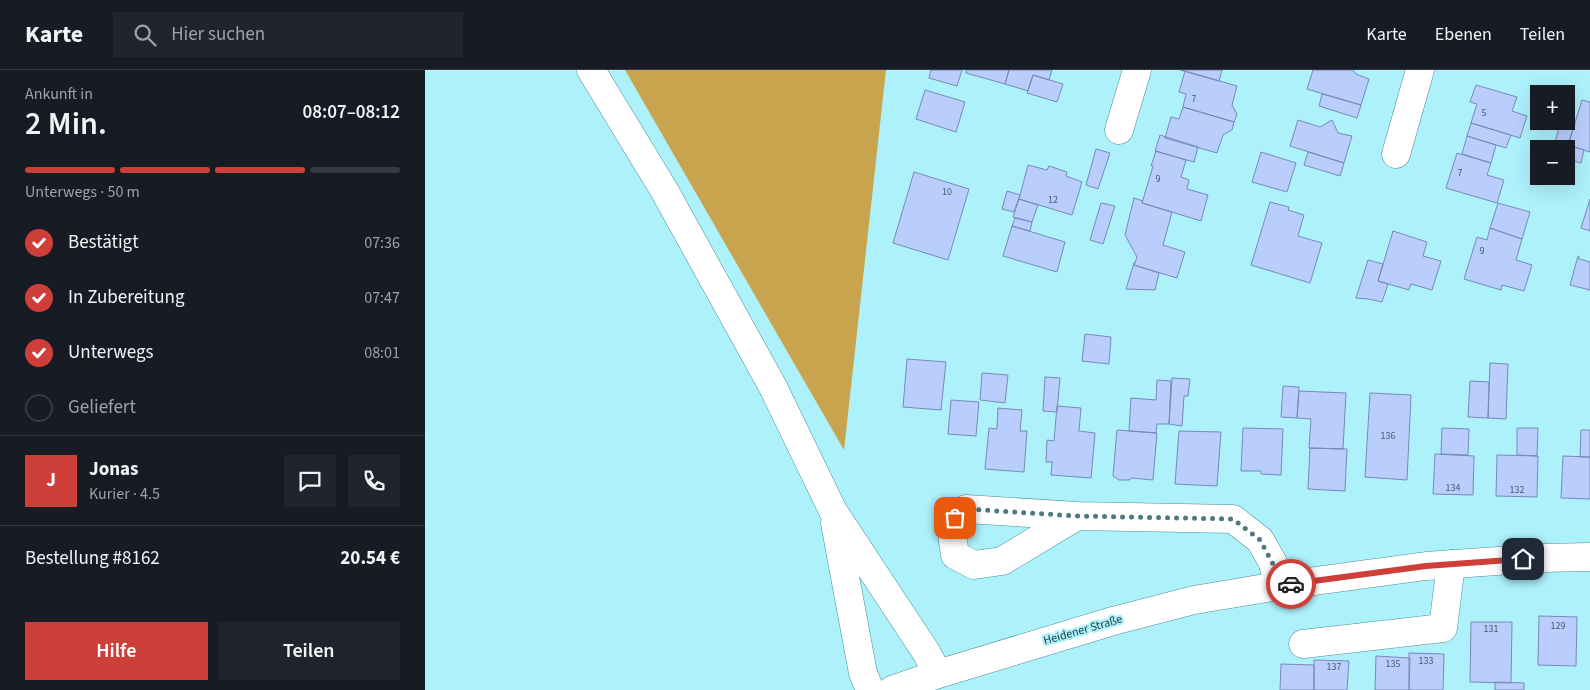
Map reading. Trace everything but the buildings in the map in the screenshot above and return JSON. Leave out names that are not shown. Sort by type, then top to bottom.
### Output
[{"type":"main road","points":[[591,70],[664,190],[773,387],[833,511],[926,652],[937,674]]},
{"type":"main road","points":[[1119,130],[1137,70]]},
{"type":"main road","points":[[1395,154],[1420,70]]},
{"type":"main road","points":[[833,511],[863,673],[870,690]]},
{"type":"main road","points":[[1077,516],[1233,519],[1260,540],[1273,564],[1278,586]]},
{"type":"main road","name":"Heidener Straße","points":[[892,690],[937,674],[1113,621],[1194,600],[1278,586],[1451,564],[1590,557]]},
{"type":"main road","points":[[1303,644],[1443,628],[1451,564]]},
{"type":"shaded area","points":[[625,70],[886,70],[844,450]]},
{"type":"way so far","points":[[955,518],[966,509],[1077,516],[1233,519],[1260,540],[1273,564],[1278,586],[1291,584]]},
{"type":"route","points":[[1291,584],[1426,566],[1523,559]]}]
